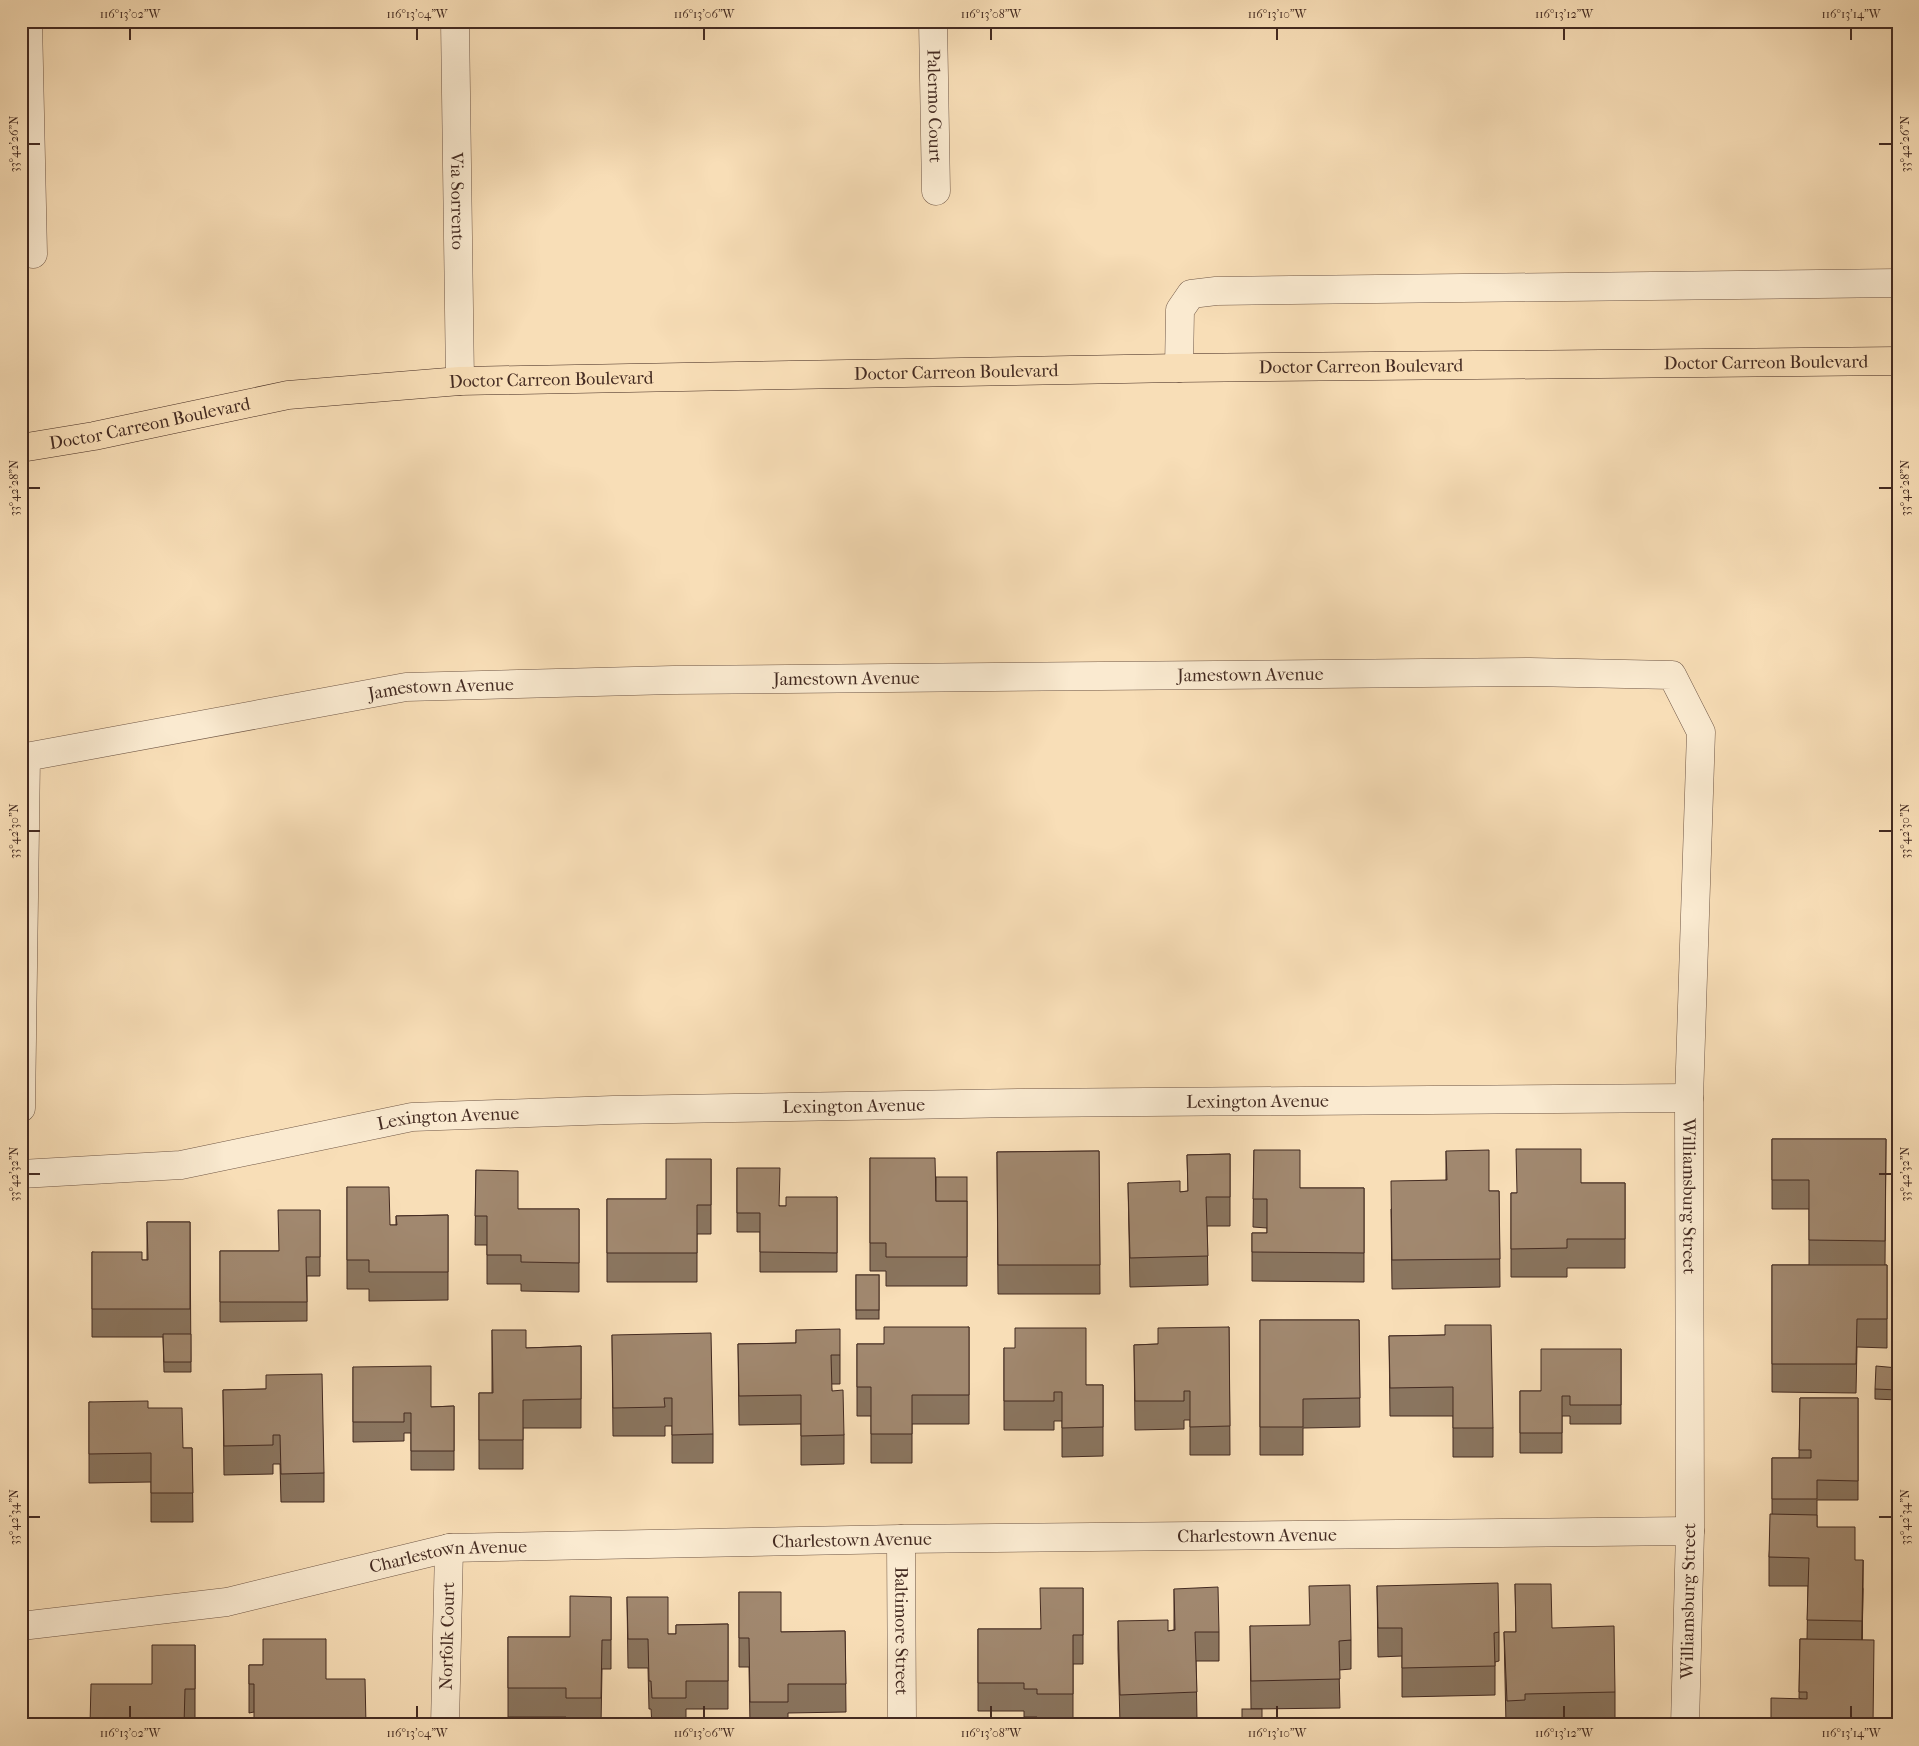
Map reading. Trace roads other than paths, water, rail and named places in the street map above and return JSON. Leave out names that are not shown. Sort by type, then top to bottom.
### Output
[{"type":"main road","name":"Doctor Carreon Boulevard","points":[[21,448],[94,436],[288,395],[460,381],[1179,368],[1898,362]]},
{"type":"street","points":[[28,21],[33,254]]},
{"type":"street","name":"Via Sorrento","points":[[455,21],[460,381]]},
{"type":"street","name":"Palermo Court","points":[[932,21],[936,191]]},
{"type":"street","points":[[1179,368],[1180,310],[1191,294],[1216,291],[1898,283]]},
{"type":"street","name":"Jamestown Avenue","points":[[21,1108],[26,757],[406,687],[672,680],[1500,672],[1672,675]]},
{"type":"street","name":"Williamsburg Street","points":[[1672,675],[1701,732],[1689,1098],[1690,1531],[1685,1725]]},
{"type":"street","name":"Lexington Avenue","points":[[21,1174],[181,1165],[412,1117],[622,1110],[1001,1103],[1689,1098]]},
{"type":"street","name":"Charlestown Avenue","points":[[21,1626],[227,1602],[449,1548],[901,1539],[1690,1531]]},
{"type":"street","name":"Baltimore Street","points":[[901,1539],[902,1725]]},
{"type":"street","name":"Norfolk Court","points":[[445,1725],[449,1548]]}]
